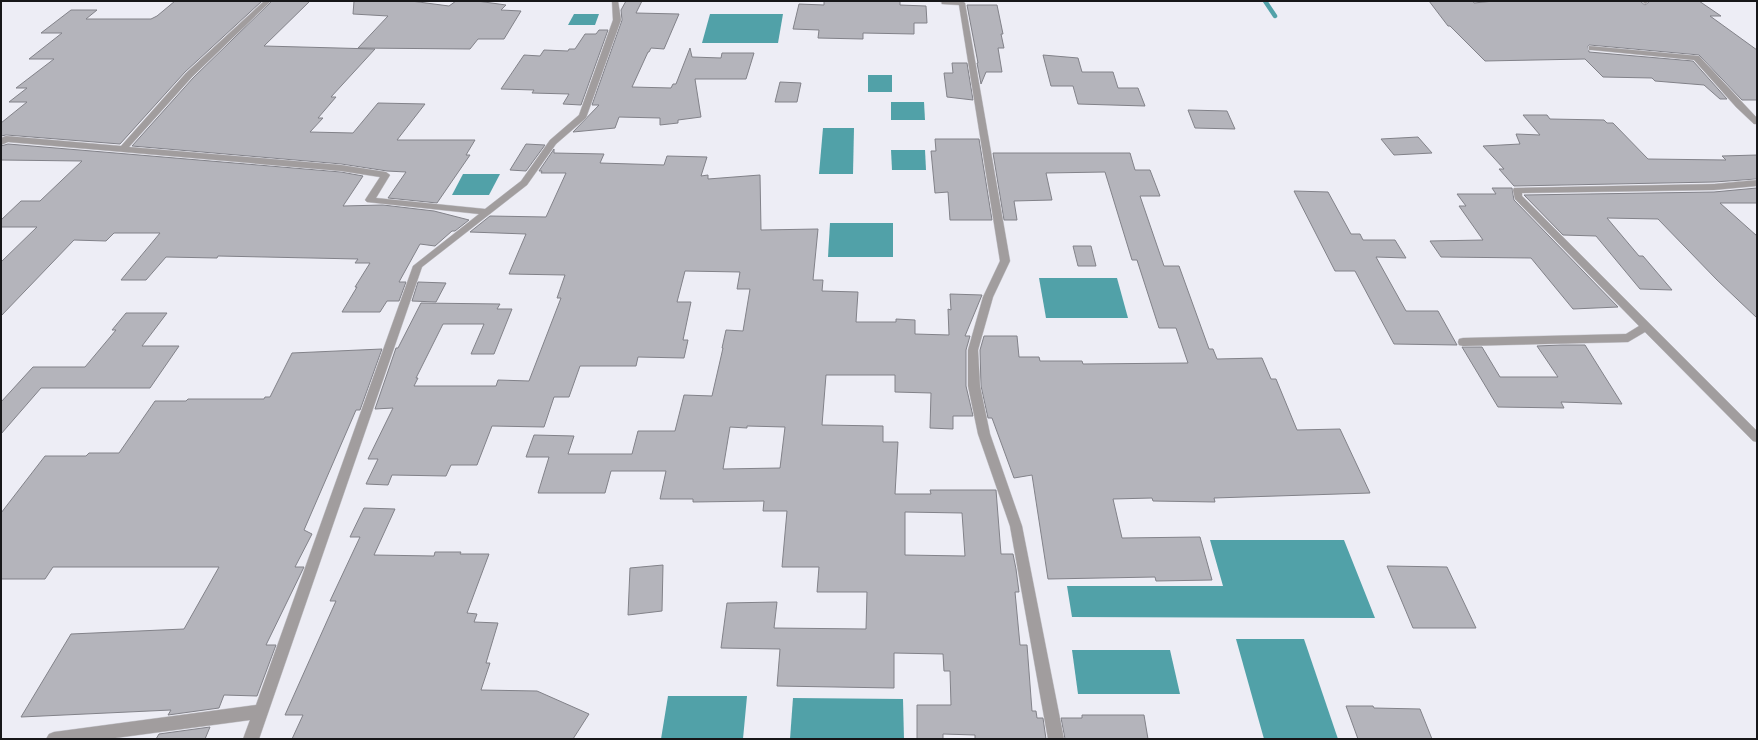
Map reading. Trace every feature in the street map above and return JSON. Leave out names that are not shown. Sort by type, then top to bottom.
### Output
[{"type":"street","points":[[123,149],[189,75],[268,1]]},
{"type":"street","points":[[251,739],[418,266],[524,183],[553,142],[583,116],[617,20],[615,1]]},
{"type":"street","points":[[944,1],[944,3],[962,3],[1005,261],[988,297],[973,350],[974,386],[984,434],[1016,526],[1056,739]]},
{"type":"street","points":[[1592,48],[1696,58],[1739,106],[1757,122]]},
{"type":"street","points":[[1,142],[6,138],[341,168],[386,175],[370,200],[486,212]]},
{"type":"street","points":[[1757,184],[1714,187],[1518,190],[1518,197],[1757,438]]},
{"type":"street","points":[[1463,342],[1628,338],[1646,326]]},
{"type":"street","points":[[54,739],[261,711]]},
{"type":"water","points":[[574,14],[599,14],[595,25],[568,25]]},
{"type":"water","points":[[710,14],[783,14],[778,43],[702,43]]},
{"type":"water","points":[[868,75],[892,75],[892,92],[868,92]]},
{"type":"water","points":[[891,102],[924,102],[925,120],[891,120]]},
{"type":"water","points":[[823,128],[854,128],[853,174],[819,174]]},
{"type":"water","points":[[891,150],[925,150],[926,170],[892,170]]},
{"type":"water","points":[[463,174],[500,174],[489,195],[452,195]]},
{"type":"water","points":[[830,223],[893,223],[893,257],[828,257]]},
{"type":"water","points":[[1039,278],[1117,278],[1128,318],[1046,318]]},
{"type":"water","points":[[1210,540],[1344,540],[1375,618],[1072,617],[1067,586],[1223,586]]},
{"type":"water","points":[[1236,639],[1304,639],[1338,739],[1264,739]]},
{"type":"water","points":[[1072,650],[1170,650],[1180,694],[1078,694]]},
{"type":"water","points":[[668,696],[747,696],[743,739],[661,739]]},
{"type":"water","points":[[793,698],[903,699],[904,739],[790,739]]},
{"type":"building","points":[[175,1],[262,1],[185,72],[120,144],[6,135],[1,136],[1,123],[27,102],[9,102],[27,88],[16,88],[54,59],[29,59],[62,33],[41,33],[71,10],[97,10],[86,19],[151,19]]},
{"type":"building","points":[[272,1],[310,1],[264,46],[375,49],[331,97],[336,97],[318,118],[323,118],[310,132],[353,133],[378,103],[425,104],[397,140],[475,140],[466,155],[470,155],[437,203],[388,198],[406,172],[387,171],[341,164],[132,146],[193,78]]},
{"type":"building","points":[[354,1],[411,1],[449,6],[456,1],[477,1],[506,5],[501,10],[521,11],[504,39],[478,39],[470,49],[358,48],[388,16],[353,14]]},
{"type":"building","points":[[626,1],[642,1],[636,13],[679,14],[664,49],[651,48],[632,87],[671,88],[673,84],[676,84],[690,48],[692,57],[721,58],[722,53],[754,53],[746,79],[695,79],[701,117],[678,120],[678,123],[660,125],[660,118],[619,117],[615,128],[573,132],[599,105],[592,105],[622,20],[621,10]]},
{"type":"building","points":[[824,1],[900,1],[900,5],[926,6],[927,23],[914,23],[914,34],[863,33],[863,39],[818,38],[819,30],[793,29],[799,4],[824,5]]},
{"type":"building","points":[[1429,1],[1473,1],[1474,3],[1494,1],[1640,1],[1645,5],[1650,1],[1699,1],[1721,16],[1710,16],[1757,50],[1757,100],[1742,100],[1699,55],[1588,46],[1589,52],[1693,61],[1727,99],[1720,99],[1704,85],[1655,81],[1652,78],[1603,77],[1585,59],[1485,61],[1450,26],[1448,26]]},
{"type":"building","points":[[967,5],[997,5],[1003,34],[1001,34],[1004,48],[998,48],[1002,72],[986,72],[981,84],[978,63]]},
{"type":"building","points":[[599,30],[608,30],[581,105],[563,104],[569,94],[532,93],[534,90],[501,89],[524,55],[540,56],[544,50],[568,51],[569,49],[575,49],[585,34],[596,34]]},
{"type":"building","points":[[1043,55],[1078,58],[1082,72],[1113,72],[1118,88],[1138,88],[1145,106],[1078,104],[1073,86],[1051,86]]},
{"type":"building","points":[[952,63],[967,63],[973,100],[947,97],[944,73],[953,73]]},
{"type":"building","points":[[780,82],[801,83],[797,102],[775,102]]},
{"type":"building","points":[[1188,110],[1227,111],[1235,129],[1195,128]]},
{"type":"building","points":[[1523,115],[1547,115],[1550,119],[1604,120],[1607,123],[1613,123],[1648,159],[1726,160],[1722,156],[1757,155],[1757,179],[1714,182],[1514,186],[1499,169],[1504,169],[1483,146],[1520,144],[1516,134],[1540,135]]},
{"type":"building","points":[[1418,137],[1432,153],[1394,155],[1381,139]]},
{"type":"building","points":[[935,139],[979,139],[992,220],[950,220],[948,192],[935,193],[931,151],[936,151]]},
{"type":"building","points":[[8,144],[341,172],[363,176],[343,206],[383,205],[434,211],[469,220],[455,231],[452,231],[435,246],[420,244],[399,282],[406,282],[399,301],[387,301],[380,312],[342,312],[370,263],[355,263],[358,259],[218,256],[217,258],[166,257],[146,280],[121,280],[160,233],[114,233],[106,241],[74,240],[1,316],[1,262],[37,227],[1,227],[1,220],[21,201],[40,201],[82,161],[1,160],[1,146]]},
{"type":"building","points":[[526,144],[545,145],[526,171],[510,170]]},
{"type":"building","points":[[554,149],[554,153],[604,154],[600,163],[664,165],[667,156],[707,157],[701,176],[708,175],[708,179],[760,175],[761,230],[818,229],[813,280],[823,280],[822,291],[858,292],[856,322],[896,322],[896,319],[915,320],[915,334],[949,335],[948,309],[951,310],[950,294],[982,295],[965,336],[970,336],[966,350],[966,386],[973,416],[953,416],[953,429],[930,428],[931,393],[895,392],[895,375],[826,375],[822,425],[883,426],[883,442],[898,442],[895,494],[931,494],[930,490],[996,490],[1001,554],[1013,554],[1016,569],[1019,592],[1015,592],[1020,645],[1027,645],[1032,711],[1036,711],[1037,718],[1043,718],[1046,739],[975,739],[975,735],[943,734],[943,739],[917,739],[917,705],[951,705],[950,671],[944,671],[943,654],[894,653],[894,688],[777,686],[780,649],[721,648],[727,603],[777,602],[774,628],[866,629],[867,592],[817,592],[819,567],[782,567],[787,511],[763,511],[764,501],[693,502],[693,499],[660,499],[666,471],[611,471],[605,493],[538,493],[549,457],[526,457],[534,435],[574,436],[568,454],[632,454],[638,431],[675,431],[684,395],[712,396],[726,330],[743,331],[750,289],[737,289],[740,272],[685,271],[677,302],[691,302],[683,340],[688,340],[684,358],[638,357],[636,366],[580,366],[569,397],[554,397],[544,427],[492,426],[477,465],[451,465],[446,476],[392,475],[388,485],[366,484],[378,459],[368,459],[393,408],[375,409],[396,348],[398,348],[421,303],[500,304],[497,309],[512,309],[494,354],[471,354],[484,324],[443,324],[416,378],[418,378],[414,386],[496,386],[498,380],[529,381],[561,298],[557,298],[565,275],[509,274],[526,234],[470,232],[490,216],[546,217],[566,173],[541,173],[542,171],[539,171]],"holes":[[[747,426],[785,427],[780,468],[723,469],[730,427],[747,428]],[[905,512],[962,513],[965,556],[905,555]]]},
{"type":"building","points":[[993,153],[1130,153],[1135,170],[1150,170],[1160,196],[1140,196],[1164,266],[1179,266],[1209,349],[1213,349],[1217,359],[1262,358],[1271,379],[1276,379],[1297,430],[1340,429],[1370,493],[1214,498],[1215,502],[1153,501],[1152,498],[1113,499],[1122,538],[1200,537],[1212,580],[1156,581],[1155,577],[1048,579],[1032,475],[1014,478],[992,418],[988,418],[981,386],[980,350],[984,336],[1017,336],[1019,357],[1039,357],[1040,361],[1082,361],[1083,364],[1188,363],[1176,328],[1159,328],[1137,260],[1132,260],[1105,172],[1046,173],[1052,200],[1014,201],[1017,220],[1004,220]]},
{"type":"building","points":[[1492,188],[1512,188],[1514,200],[1618,307],[1573,309],[1531,258],[1441,257],[1430,241],[1483,240],[1459,206],[1466,206],[1457,194],[1496,194]]},
{"type":"building","points":[[1757,188],[1757,203],[1720,203],[1757,236],[1757,318],[1717,280],[1658,219],[1607,218],[1639,256],[1643,256],[1672,290],[1640,289],[1596,236],[1563,235],[1524,195],[1714,192]]},
{"type":"building","points":[[1294,191],[1328,192],[1351,234],[1360,234],[1363,240],[1395,240],[1406,258],[1376,257],[1406,311],[1438,311],[1457,345],[1394,344],[1355,271],[1335,271]]},
{"type":"building","points":[[1073,246],[1091,246],[1096,266],[1078,266]]},
{"type":"building","points":[[418,282],[446,283],[436,302],[412,301]]},
{"type":"building","points":[[126,313],[167,313],[142,346],[179,346],[150,388],[41,388],[1,434],[1,402],[33,367],[85,367],[116,330],[112,330]]},
{"type":"building","points":[[1585,345],[1622,404],[1561,402],[1564,408],[1498,407],[1462,347],[1482,347],[1500,377],[1558,377],[1537,346]]},
{"type":"building","points":[[382,349],[360,410],[356,410],[304,530],[312,534],[295,567],[304,567],[266,645],[276,645],[257,696],[224,695],[219,708],[168,715],[171,710],[21,717],[71,634],[184,629],[219,567],[53,567],[45,579],[1,579],[1,513],[45,456],[86,456],[89,453],[119,453],[155,401],[186,401],[188,399],[264,399],[265,397],[270,397],[292,353]]},
{"type":"building","points":[[364,508],[395,509],[374,555],[434,556],[435,552],[489,554],[467,613],[477,614],[474,622],[498,623],[486,663],[490,663],[481,690],[537,691],[589,714],[573,739],[292,739],[303,715],[285,715],[336,601],[330,601],[360,537],[350,537]]},
{"type":"building","points":[[663,565],[662,611],[628,615],[630,568]]},
{"type":"building","points":[[1387,566],[1447,567],[1476,628],[1413,628]]},
{"type":"building","points":[[1346,706],[1420,709],[1432,739],[1358,739]]},
{"type":"building","points":[[1082,715],[1144,715],[1148,739],[1065,739],[1061,718],[1082,718]]},
{"type":"building","points":[[210,727],[205,739],[156,739],[159,734]]},
{"type":"waterway","points":[[1265,1],[1275,16]]}]
